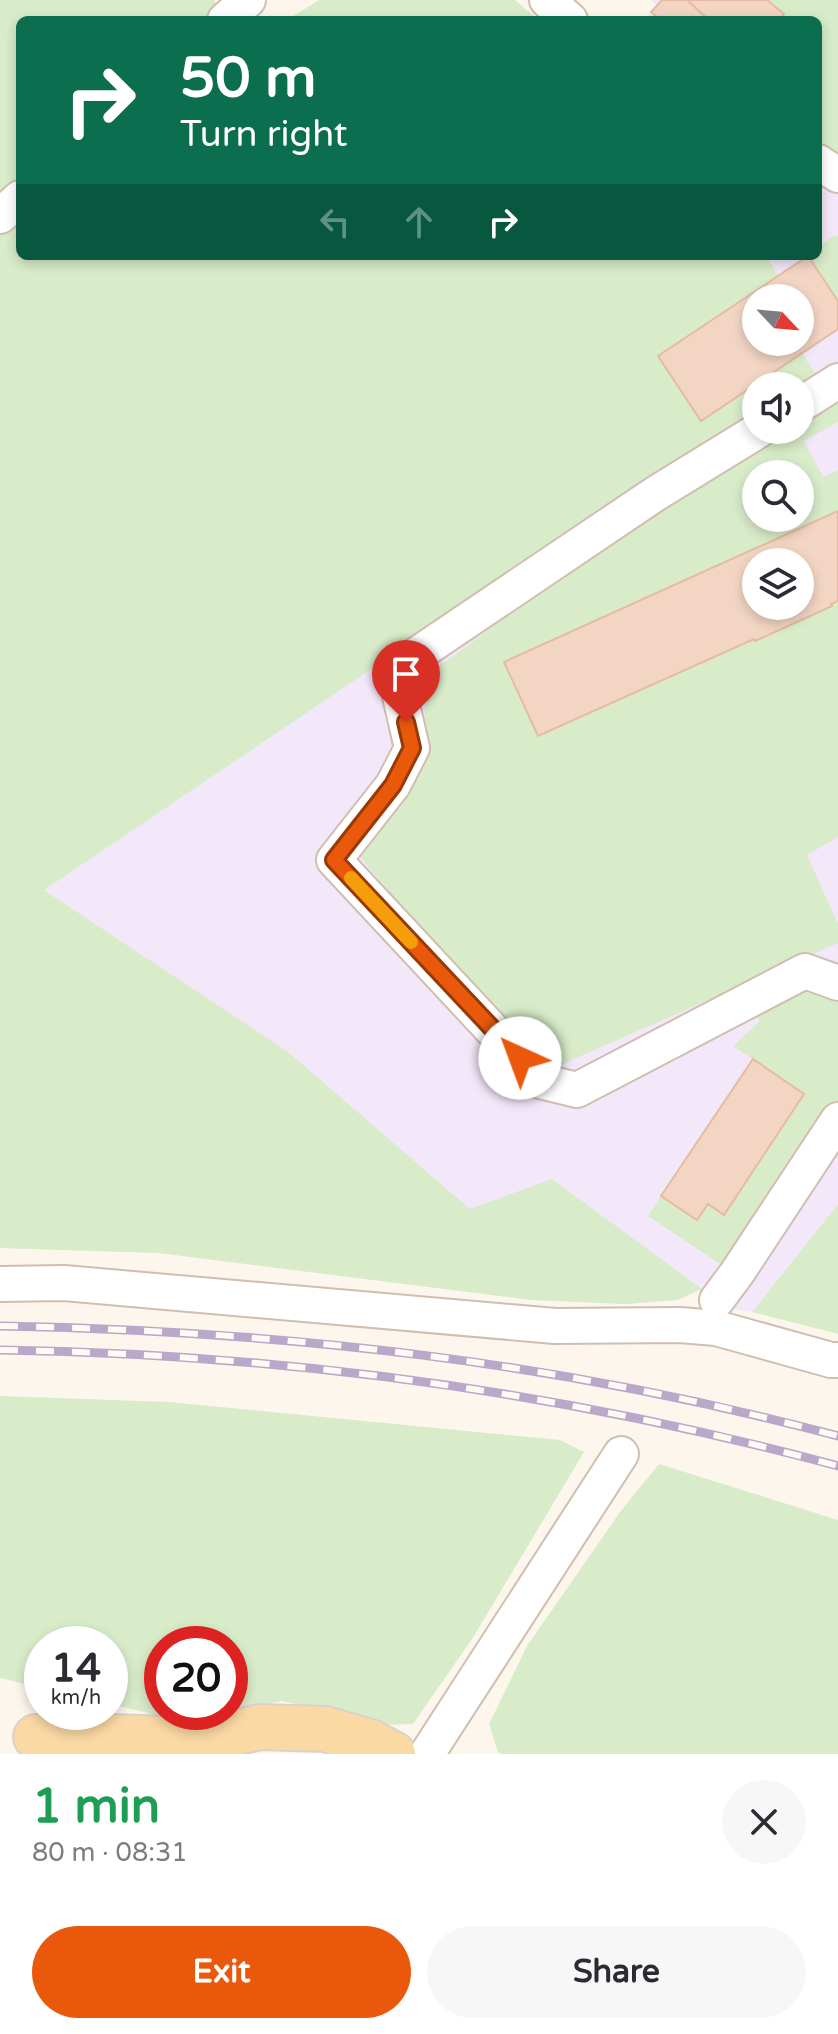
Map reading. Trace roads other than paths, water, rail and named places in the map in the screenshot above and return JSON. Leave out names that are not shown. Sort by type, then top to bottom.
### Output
[{"type":"main road","points":[[17,1742],[80,1736],[202,1740],[260,1727],[325,1729],[370,1742],[393,1754]]},
{"type":"main road","points":[[17,1742],[118,1754]]},
{"type":"lane","points":[[230,16],[248,0]]},
{"type":"lane","points":[[547,0],[565,16]]},
{"type":"lane","points":[[0,216],[16,202]]},
{"type":"lane","points":[[814,396],[838,381]]},
{"type":"lane","points":[[742,440],[655,494],[394,670],[412,748],[393,785],[334,860],[540,1081],[577,1090],[805,971],[838,983]]},
{"type":"lane","points":[[717,1300],[838,1120]]},
{"type":"lane","points":[[0,1284],[64,1283],[555,1326],[680,1325],[716,1328],[838,1360]]},
{"type":"lane","points":[[427,1754],[621,1454]]},
{"type":"railway","points":[[0,1326],[213,1335],[422,1355],[630,1388],[838,1436]]},
{"type":"railway","points":[[0,1350],[212,1359],[422,1382],[631,1417],[838,1466]]}]
